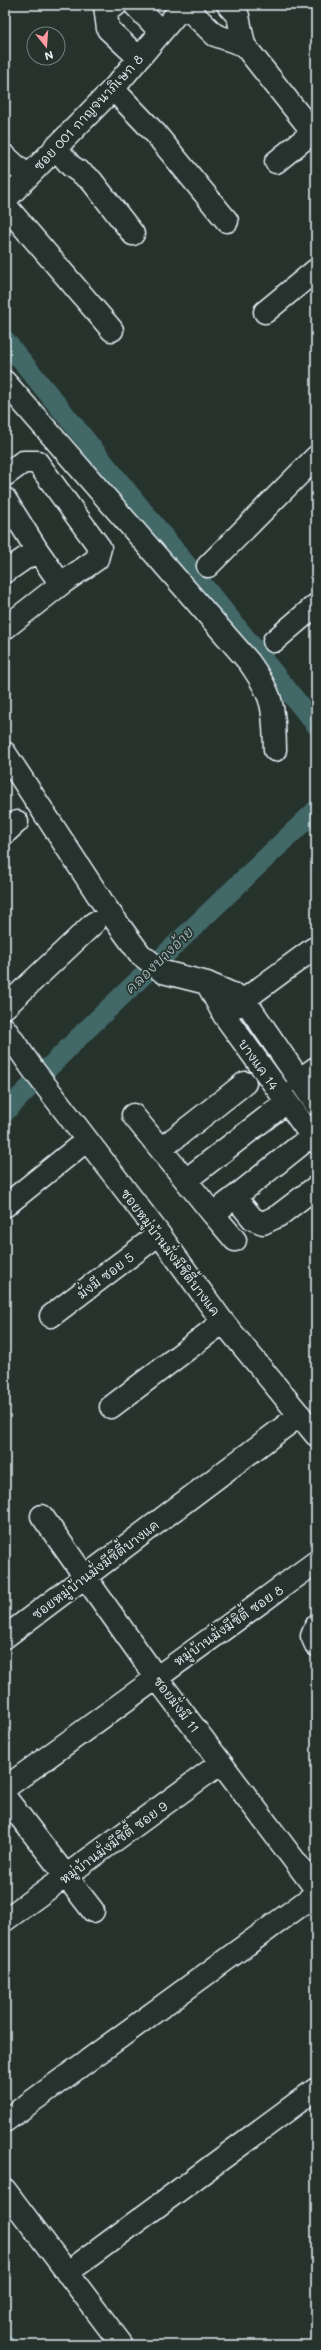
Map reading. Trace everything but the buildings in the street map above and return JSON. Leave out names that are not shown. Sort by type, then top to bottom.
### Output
[{"type":"street","points":[[109,5],[108,29],[139,58]]},
{"type":"street","points":[[134,5],[161,32]]},
{"type":"street","points":[[184,5],[215,35],[244,45]]},
{"type":"street","name":"ซอย 001 กาญจนาภิเษก 8","points":[[5,200],[113,89],[184,5]]},
{"type":"street","points":[[228,5],[238,16],[244,45],[315,134],[276,162]]},
{"type":"street","points":[[113,89],[155,134],[227,221]]},
{"type":"street","points":[[55,147],[71,166],[91,180],[133,234]]},
{"type":"street","points":[[5,156],[27,176]]},
{"type":"street","points":[[5,205],[112,330]]},
{"type":"street","points":[[265,312],[316,270]]},
{"type":"street","points":[[5,382],[249,662],[266,687],[274,715],[275,750]]},
{"type":"street","points":[[208,566],[316,457]]},
{"type":"street","points":[[5,475],[23,462],[37,462],[100,548],[97,559],[61,584],[5,628]]},
{"type":"street","points":[[5,500],[61,584]]},
{"type":"street","points":[[5,572],[37,550]]},
{"type":"street","points":[[274,641],[316,605]]},
{"type":"street","points":[[5,753],[107,909],[140,954],[163,972],[207,983],[244,999]]},
{"type":"street","points":[[5,1007],[94,923]]},
{"type":"street","points":[[224,1015],[312,949]]},
{"type":"street","name":"บางแค 14","points":[[207,983],[224,1015],[280,1107],[308,1144]]},
{"type":"street","name":"บางแค 14","points":[[244,999],[306,1091]]},
{"type":"street","name":"ซอยหมู่บ้านมั่งมีซิตี้บางแค","points":[[5,1029],[46,1087],[159,1234],[223,1322],[316,1435]]},
{"type":"street","points":[[186,1180],[280,1107],[306,1091],[316,1068]]},
{"type":"street","points":[[161,1149],[246,1082]]},
{"type":"street","points":[[133,1115],[235,1240]]},
{"type":"street","points":[[5,1206],[87,1140]]},
{"type":"street","points":[[213,1214],[308,1144]]},
{"type":"street","points":[[235,1197],[253,1219],[263,1223],[278,1216],[316,1187]]},
{"type":"street","name":"มั่งมี ซอย 5","points":[[51,1316],[159,1234]]},
{"type":"street","points":[[111,1407],[223,1322]]},
{"type":"street","name":"ซอยหมู่บ้านมั่งมีซิตี้บางแค","points":[[5,1637],[300,1415]]},
{"type":"street","name":"ซอยมั่งมี 11","points":[[42,1516],[156,1677],[316,1889]]},
{"type":"street","name":"หมู่บ้านมั่งมีซิตี้ ซอย 8","points":[[5,1788],[316,1562]]},
{"type":"street","points":[[316,1626],[312,1636],[316,1644]]},
{"type":"street","name":"หมู่บ้านมั่งมีซิตี้ ซอย 9","points":[[5,1920],[221,1763]]},
{"type":"street","points":[[5,1798],[93,1911]]},
{"type":"street","points":[[5,2121],[316,1894]]},
{"type":"street","points":[[67,2274],[316,2089]]},
{"type":"street","points":[[5,2190],[122,2345]]},
{"type":"waterway","points":[[5,340],[316,725]]},
{"type":"waterway","name":"คลองบางอ้าย","points":[[5,1112],[80,1036],[316,810]]}]
